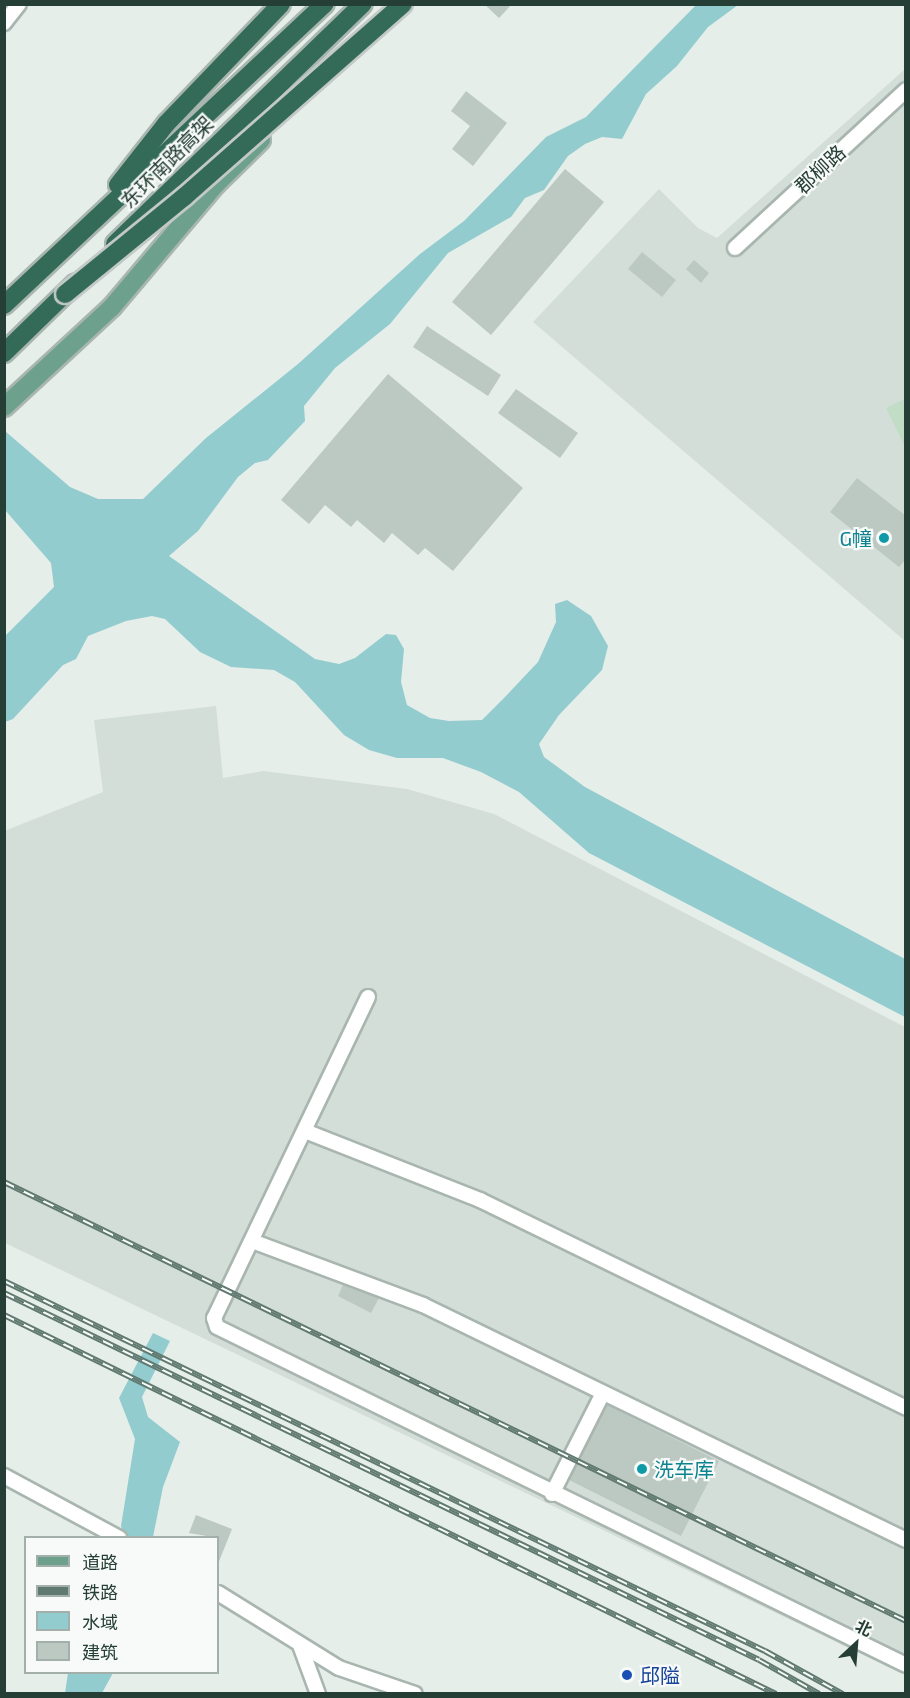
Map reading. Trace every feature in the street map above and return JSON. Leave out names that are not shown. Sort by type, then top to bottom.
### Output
[{"type":"highway","points":[[85,229],[166,124],[281,4]]},
{"type":"highway","name":"东环南路高架","points":[[4,305],[325,4]]},
{"type":"highway","name":"东环南路高架","points":[[4,353],[363,4]]},
{"type":"highway","points":[[64,294],[183,197],[401,4]]},
{"type":"main road","points":[[4,313],[333,4]]},
{"type":"main road","points":[[4,406],[112,307],[216,184],[401,4]]},
{"type":"street","points":[[4,23],[19,4]]},
{"type":"street","name":"郡柳路","points":[[735,248],[906,90]]},
{"type":"street","points":[[368,997],[214,1318],[217,1327],[552,1494],[906,1665]]},
{"type":"street","points":[[304,1131],[480,1200],[906,1407]]},
{"type":"street","points":[[252,1241],[413,1301],[906,1540]]},
{"type":"street","points":[[552,1494],[603,1393]]},
{"type":"street","points":[[4,1476],[115,1536]]},
{"type":"street","points":[[219,1594],[339,1668],[415,1694]]},
{"type":"street","points":[[300,1645],[318,1694]]},
{"type":"shaded area","points":[[905,69],[905,641],[533,322],[659,189],[698,228],[717,238]]},
{"type":"shaded area","points":[[216,706],[223,778],[263,771],[407,789],[494,814],[905,1027],[905,1675],[5,1243],[4,831],[103,792],[94,720]]},
{"type":"green space","points":[[905,399],[905,447],[886,408]]},
{"type":"water","points":[[697,4],[738,5],[708,27],[677,66],[646,94],[622,139],[602,137],[585,144],[568,156],[544,190],[525,198],[511,217],[448,253],[390,324],[335,368],[304,406],[305,421],[268,460],[255,463],[238,477],[198,531],[169,556],[315,659],[339,664],[355,658],[386,634],[396,635],[404,649],[401,682],[407,705],[430,718],[449,721],[482,720],[504,698],[538,662],[556,622],[555,604],[567,600],[591,616],[608,646],[602,670],[559,715],[539,744],[544,757],[585,787],[905,959],[905,1017],[589,853],[519,792],[481,772],[443,758],[397,758],[369,750],[344,735],[295,682],[274,670],[231,667],[200,652],[165,619],[152,616],[126,621],[88,636],[76,659],[63,665],[13,719],[5,722],[5,636],[54,587],[51,563],[5,510],[5,431],[70,487],[98,499],[143,499],[206,438],[298,364],[420,254],[464,221],[546,137],[586,117]]},
{"type":"water","points":[[153,1333],[170,1341],[142,1397],[148,1417],[180,1442],[163,1487],[153,1536],[124,1536],[121,1526],[135,1439],[119,1398]]},
{"type":"water","points":[[68,1674],[112,1674],[102,1693],[65,1693]]},
{"type":"building","points":[[484,4],[512,4],[499,18]]},
{"type":"building","points":[[466,91],[507,123],[473,166],[452,149],[470,126],[451,111]]},
{"type":"building","points":[[565,169],[604,202],[491,335],[452,302]]},
{"type":"building","points":[[642,252],[676,280],[662,297],[628,269]]},
{"type":"building","points":[[694,260],[709,273],[701,283],[686,269]]},
{"type":"building","points":[[427,326],[501,375],[488,396],[413,347]]},
{"type":"building","points":[[388,374],[523,488],[453,571],[425,548],[418,555],[392,533],[384,543],[357,520],[351,527],[325,505],[309,524],[281,500]]},
{"type":"building","points":[[516,389],[578,433],[560,458],[498,413]]},
{"type":"building","name":"G幢","points":[[857,478],[906,516],[906,559],[899,567],[830,512]]},
{"type":"building","points":[[343,1285],[379,1298],[371,1313],[338,1296]]},
{"type":"building","name":"洗车库","points":[[607,1405],[719,1461],[681,1536],[569,1480]]},
{"type":"building","points":[[196,1515],[232,1529],[219,1562],[219,1536],[189,1533]]},
{"type":"railway","points":[[4,1182],[906,1621]]},
{"type":"railway","points":[[4,1281],[765,1651],[843,1694]]},
{"type":"railway","points":[[4,1293],[759,1660],[819,1694]]},
{"type":"railway","points":[[4,1315],[776,1694]]},
{"type":"place","name":"G幢","points":[[884,538]]},
{"type":"place","name":"洗车库","points":[[642,1469]]},
{"type":"place","name":"邱隘","points":[[627,1675]]}]
